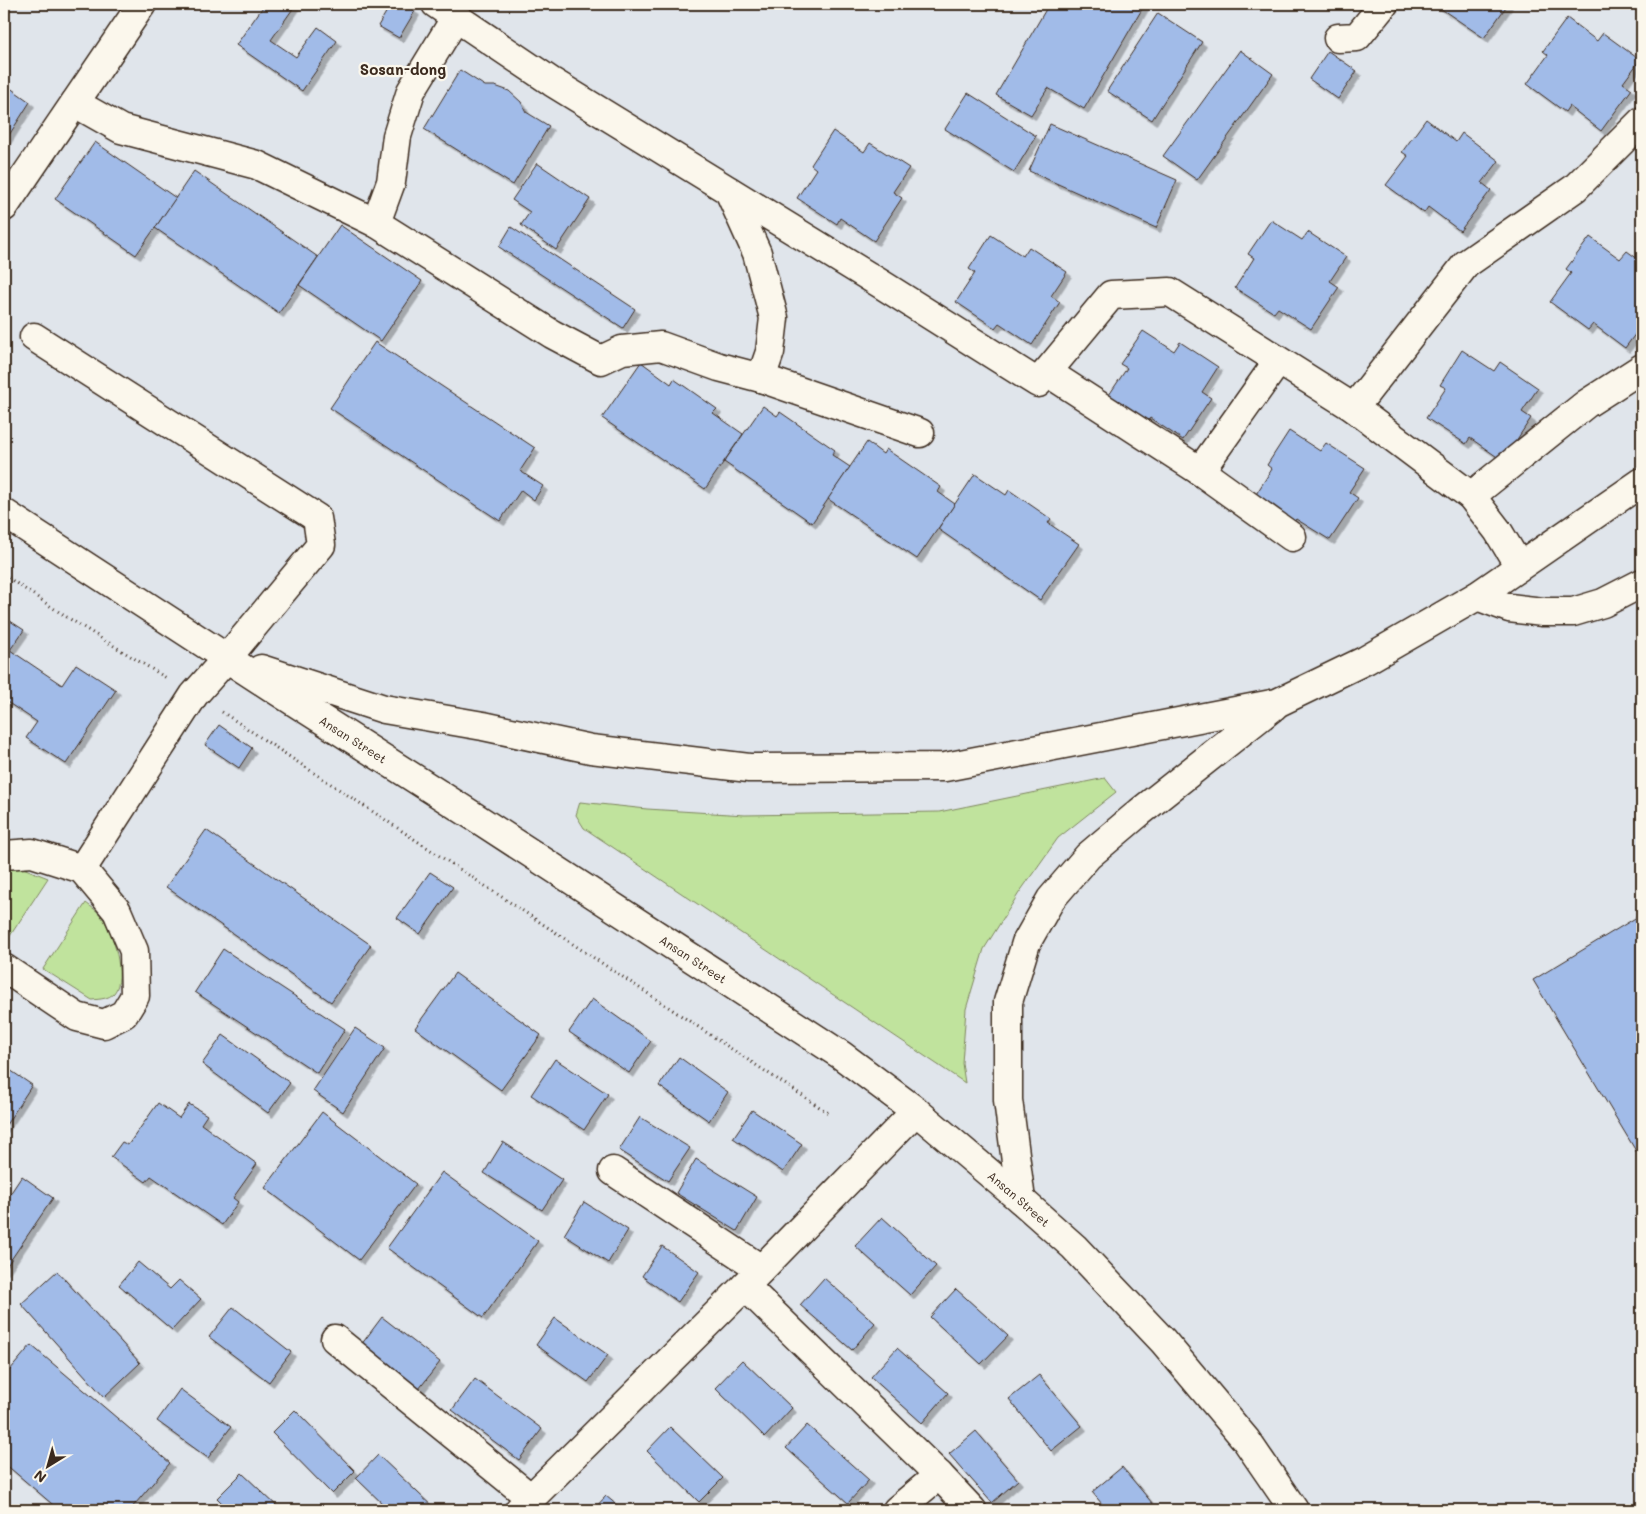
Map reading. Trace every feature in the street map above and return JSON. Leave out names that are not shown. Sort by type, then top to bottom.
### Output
[{"type":"street","points":[[4,207],[142,4]]},
{"type":"street","points":[[1338,38],[1358,37],[1384,4]]},
{"type":"street","points":[[376,223],[391,182],[397,136],[411,91],[446,11],[552,82],[1038,383],[1110,295],[1170,292],[1354,408],[1471,496],[1498,531],[1519,566]]},
{"type":"street","points":[[74,103],[121,129],[257,164],[376,223],[552,334],[601,360],[622,350],[661,346],[719,367],[761,378],[920,433]]},
{"type":"street","points":[[1354,408],[1466,264],[1575,188],[1642,121]]},
{"type":"street","points":[[730,191],[757,253],[774,318],[770,352],[761,378]]},
{"type":"street","points":[[34,337],[316,518],[321,545],[194,695],[82,869]]},
{"type":"street","points":[[1200,471],[1278,361]]},
{"type":"street","points":[[1471,496],[1586,404],[1642,368]]},
{"type":"street","points":[[1047,372],[1200,471],[1292,538]]},
{"type":"street","points":[[1021,1200],[1008,1100],[1008,1002],[1026,943],[1051,899],[1088,856],[1140,812],[1278,703],[1366,660],[1477,596],[1642,482]]},
{"type":"street","name":"Ansan Street","points":[[4,513],[833,1050],[916,1111],[1074,1247],[1163,1341],[1246,1440],[1294,1510]]},
{"type":"street","points":[[1477,596],[1509,608],[1543,612],[1573,612],[1603,603],[1642,582]]},
{"type":"street","points":[[227,658],[384,709],[483,726],[591,749],[749,768],[945,767],[1278,703]]},
{"type":"street","points":[[4,855],[32,853],[82,869],[118,911],[134,951],[135,996],[124,1014],[104,1024],[77,1017],[4,968]]},
{"type":"street","points":[[335,1339],[525,1504],[753,1277],[916,1111]]},
{"type":"street","points":[[613,1171],[753,1277],[972,1510]]},
{"type":"street","points":[[898,1510],[939,1475]]},
{"type":"path","points":[[4,575],[65,616],[251,730],[830,1114]]},
{"type":"green space","points":[[1105,778],[1116,792],[1058,838],[1019,893],[984,949],[966,1009],[962,1063],[965,1083],[584,828],[576,815],[580,802],[647,809],[745,815],[939,812]]},
{"type":"green space","points":[[23,868],[48,878],[6,942],[4,941],[4,869]]},
{"type":"green space","points":[[86,903],[98,912],[106,923],[117,954],[119,966],[118,986],[114,993],[107,998],[92,1000],[43,969]]},
{"type":"building","points":[[265,4],[283,4],[292,10],[271,40],[296,57],[318,27],[337,41],[302,91],[236,45]]},
{"type":"building","points":[[283,4],[296,4],[292,10]]},
{"type":"building","points":[[391,4],[404,4],[415,11],[399,38],[378,26]]},
{"type":"building","points":[[1049,4],[1145,4],[1084,109],[1048,88],[1031,115],[996,95]]},
{"type":"building","points":[[1434,4],[1508,4],[1484,38]]},
{"type":"building","points":[[1158,13],[1202,42],[1152,120],[1107,91]]},
{"type":"building","points":[[1567,18],[1597,41],[1603,33],[1640,60],[1623,83],[1632,89],[1601,131],[1569,106],[1565,112],[1527,84],[1548,55],[1543,51]]},
{"type":"building","points":[[1240,50],[1273,74],[1197,180],[1163,156]]},
{"type":"building","points":[[1328,51],[1357,71],[1338,99],[1309,79]]},
{"type":"building","points":[[460,70],[485,86],[495,86],[509,91],[521,102],[526,112],[549,126],[513,185],[424,129]]},
{"type":"building","points":[[6,85],[30,102],[4,143],[4,88]]},
{"type":"building","points":[[968,93],[1036,136],[1014,172],[945,129]]},
{"type":"building","points":[[1426,119],[1456,142],[1462,133],[1499,161],[1482,183],[1491,190],[1460,231],[1428,207],[1424,213],[1386,185],[1408,156],[1402,152]]},
{"type":"building","points":[[1050,124],[1177,180],[1156,228],[1029,171]]},
{"type":"building","points":[[833,131],[864,152],[870,143],[909,168],[893,192],[902,198],[874,241],[840,218],[837,224],[797,198],[816,169],[811,165]]},
{"type":"building","points":[[95,142],[176,198],[136,255],[55,199]]},
{"type":"building","points":[[537,163],[590,199],[556,250],[521,225],[530,212],[512,200]]},
{"type":"building","points":[[194,171],[318,257],[279,313],[155,228]]},
{"type":"building","points":[[1271,220],[1302,240],[1308,232],[1346,257],[1330,281],[1339,287],[1311,329],[1278,308],[1274,313],[1235,288],[1254,258],[1248,254]]},
{"type":"building","points":[[340,225],[422,281],[381,341],[299,285]]},
{"type":"building","points":[[511,227],[635,309],[623,328],[499,247]]},
{"type":"building","points":[[991,235],[1023,256],[1029,247],[1067,272],[1051,296],[1060,302],[1032,345],[999,323],[995,328],[956,302],[975,273],[969,269]]},
{"type":"building","points":[[1590,237],[1620,259],[1627,251],[1642,262],[1642,325],[1625,348],[1593,324],[1588,330],[1550,302],[1571,273],[1566,269]]},
{"type":"building","points":[[1143,331],[1174,351],[1180,342],[1218,367],[1202,392],[1211,398],[1183,440],[1150,418],[1146,424],[1107,398],[1127,368],[1120,364]]},
{"type":"building","points":[[375,342],[535,448],[520,471],[543,486],[534,500],[521,490],[500,521],[330,408]]},
{"type":"building","points":[[1462,350],[1494,371],[1500,362],[1538,388],[1522,412],[1531,418],[1503,461],[1470,438],[1466,444],[1426,418],[1446,388],[1440,385]]},
{"type":"building","points":[[641,362],[671,384],[674,379],[717,409],[713,413],[743,434],[705,489],[602,418]]},
{"type":"building","points":[[763,406],[777,416],[780,412],[835,450],[832,455],[850,467],[812,523],[724,462]]},
{"type":"building","points":[[1289,431],[1320,451],[1326,443],[1365,468],[1349,492],[1358,498],[1330,540],[1296,519],[1292,524],[1253,499],[1272,469],[1267,465]]},
{"type":"building","points":[[867,442],[883,454],[886,449],[941,487],[938,492],[955,504],[917,559],[828,499]]},
{"type":"building","points":[[975,474],[1006,495],[1009,490],[1051,519],[1048,523],[1079,544],[1040,600],[938,529]]},
{"type":"building","points":[[4,617],[24,630],[10,650],[62,685],[76,664],[116,690],[66,764],[26,738],[37,722],[4,700]]},
{"type":"building","points":[[219,725],[252,748],[239,768],[205,745]]},
{"type":"building","points":[[206,830],[371,945],[331,1002],[166,887]]},
{"type":"building","points":[[430,872],[453,887],[420,934],[397,918]]},
{"type":"building","points":[[1642,914],[1642,1161],[1533,980]]},
{"type":"building","points":[[223,949],[345,1029],[317,1073],[195,992]]},
{"type":"building","points":[[455,973],[541,1035],[501,1090],[415,1028]]},
{"type":"building","points":[[592,999],[651,1041],[629,1073],[569,1032]]},
{"type":"building","points":[[355,1028],[385,1048],[343,1112],[313,1091]]},
{"type":"building","points":[[223,1035],[290,1083],[268,1113],[202,1064]]},
{"type":"building","points":[[679,1057],[728,1092],[709,1121],[659,1086]]},
{"type":"building","points":[[555,1059],[608,1094],[584,1130],[531,1095]]},
{"type":"building","points":[[4,1066],[32,1085],[4,1128]]},
{"type":"building","points":[[158,1103],[179,1118],[189,1104],[207,1115],[201,1124],[257,1164],[233,1198],[238,1202],[222,1225],[151,1176],[146,1182],[111,1157],[122,1142],[128,1145]]},
{"type":"building","points":[[752,1110],[802,1144],[783,1172],[733,1138]]},
{"type":"building","points":[[322,1112],[416,1184],[359,1260],[265,1188]]},
{"type":"building","points":[[640,1117],[690,1148],[668,1181],[619,1150]]},
{"type":"building","points":[[503,1142],[562,1180],[542,1210],[484,1173]]},
{"type":"building","points":[[696,1159],[757,1197],[737,1231],[676,1193]]},
{"type":"building","points":[[442,1172],[538,1241],[483,1318],[387,1248]]},
{"type":"building","points":[[22,1176],[53,1198],[4,1270],[4,1203]]},
{"type":"building","points":[[584,1202],[628,1230],[608,1263],[564,1235]]},
{"type":"building","points":[[882,1217],[936,1266],[910,1295],[855,1246]]},
{"type":"building","points":[[662,1246],[699,1272],[678,1302],[642,1276]]},
{"type":"building","points":[[138,1262],[170,1289],[179,1280],[201,1299],[172,1330],[119,1285]]},
{"type":"building","points":[[57,1271],[140,1363],[104,1397],[21,1304]]},
{"type":"building","points":[[824,1278],[875,1323],[852,1350],[800,1305]]},
{"type":"building","points":[[956,1289],[1008,1336],[981,1364],[930,1317]]},
{"type":"building","points":[[233,1307],[291,1352],[269,1382],[209,1337]]},
{"type":"building","points":[[382,1317],[440,1362],[419,1389],[361,1345]]},
{"type":"building","points":[[555,1318],[608,1355],[588,1382],[536,1345]]},
{"type":"building","points":[[31,1345],[170,1463],[130,1510],[59,1510],[4,1463],[4,1377]]},
{"type":"building","points":[[897,1348],[948,1393],[922,1423],[871,1377]]},
{"type":"building","points":[[742,1360],[792,1408],[765,1437],[715,1388]]},
{"type":"building","points":[[1039,1375],[1082,1426],[1051,1451],[1009,1399]]},
{"type":"building","points":[[475,1379],[542,1429],[519,1460],[452,1410]]},
{"type":"building","points":[[180,1389],[231,1427],[208,1458],[157,1421]]},
{"type":"building","points":[[295,1410],[355,1471],[332,1494],[272,1433]]},
{"type":"building","points":[[807,1425],[869,1480],[848,1503],[786,1448]]},
{"type":"building","points":[[670,1427],[723,1478],[699,1502],[647,1451]]},
{"type":"building","points":[[976,1431],[1018,1480],[992,1503],[949,1454]]},
{"type":"building","points":[[378,1455],[436,1510],[389,1510],[356,1478]]},
{"type":"building","points":[[1122,1467],[1158,1510],[1107,1510],[1092,1492]]},
{"type":"building","points":[[242,1473],[281,1510],[229,1510],[217,1498]]},
{"type":"building","points":[[606,1496],[623,1510],[593,1510]]},
{"type":"district","name":"Sosan-dong","points":[[403,69]]}]
